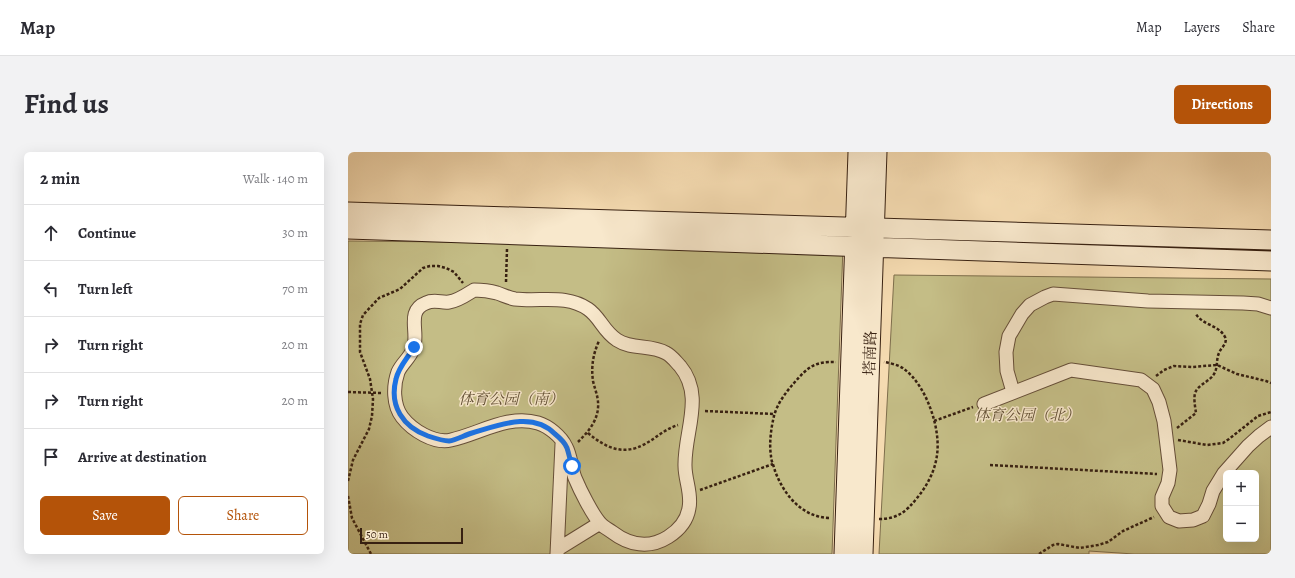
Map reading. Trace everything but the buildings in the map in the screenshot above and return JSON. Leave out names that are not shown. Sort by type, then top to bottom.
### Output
[{"type":"main road","name":"塔南路","points":[[844,554],[858,152]]},
{"type":"main road","name":"塔南路","points":[[863,554],[877,152]]},
{"type":"main road","points":[[348,212],[855,228],[874,238],[1271,261]]},
{"type":"main road","points":[[348,229],[854,247],[874,238],[1271,240]]},
{"type":"street","points":[[474,290],[482,290],[515,299],[564,299],[573,301],[594,314],[604,330],[620,342],[632,346],[658,350],[668,354],[683,369],[691,385],[693,395],[685,466],[690,494],[690,505],[684,523],[676,532],[663,540],[649,545],[635,544],[621,540],[600,523],[584,497],[575,478],[564,444],[552,431],[538,423],[518,420],[449,441],[419,433],[407,424],[399,413],[395,403],[394,393],[399,370],[414,347],[416,339],[414,318],[416,311],[420,306],[427,302],[448,302],[457,300],[470,293],[474,290]]},
{"type":"street","points":[[1013,392],[1007,371],[1006,352],[1009,336],[1022,314],[1030,305],[1053,294],[1148,300],[1258,304],[1271,308]]},
{"type":"street","points":[[984,404],[1071,370],[1141,380],[1153,389],[1159,402],[1164,421],[1170,470],[1168,483],[1162,497],[1162,506],[1169,517],[1179,521],[1193,520],[1203,516],[1213,492],[1224,473],[1248,446],[1271,427]]},
{"type":"street","points":[[558,551],[564,444]]},
{"type":"street","points":[[558,551],[600,523]]},
{"type":"path","points":[[506,289],[507,235]]},
{"type":"path","points":[[348,481],[353,460],[369,429],[372,416],[373,393],[370,379],[360,352],[360,324],[363,315],[379,298],[400,289],[423,268],[430,266],[446,268],[454,272],[470,293]]},
{"type":"path","points":[[1166,438],[1196,412],[1195,392],[1214,374],[1219,352],[1225,345],[1226,339],[1222,333],[1196,316],[1195,301]]},
{"type":"path","points":[[564,444],[577,443],[588,433],[598,409],[597,396],[593,382],[592,365],[596,349],[604,330]]},
{"type":"path","points":[[845,518],[813,516],[798,506],[787,495],[773,464],[771,457],[771,440],[774,414],[779,403],[801,375],[812,366],[823,362],[851,362]]},
{"type":"path","points":[[864,519],[881,520],[899,516],[924,490],[934,470],[938,454],[937,435],[934,421],[928,402],[920,388],[904,368],[889,363],[870,362]]},
{"type":"path","points":[[1148,385],[1164,370],[1174,366],[1192,367],[1217,365],[1237,374],[1271,383]]},
{"type":"path","points":[[348,392],[394,393]]},
{"type":"path","points":[[934,421],[984,404]]},
{"type":"path","points":[[692,411],[774,414]]},
{"type":"path","points":[[1166,438],[1207,446],[1213,445],[1230,439],[1258,416],[1271,412]]},
{"type":"path","points":[[588,433],[603,445],[614,449],[625,450],[636,448],[678,425],[690,425]]},
{"type":"path","points":[[690,494],[773,464]]},
{"type":"path","points":[[990,465],[1169,475]]},
{"type":"path","points":[[348,496],[352,518],[371,554]]},
{"type":"path","points":[[1039,554],[1053,545],[1058,544],[1080,548],[1108,542],[1123,531],[1166,512]]},
{"type":"green space","name":"体育公园（南）","points":[[348,241],[843,246],[832,554],[348,554]]},
{"type":"green space","name":"体育公园（北）","points":[[894,275],[1271,279],[1271,554],[1134,554],[1089,551],[1089,554],[879,554]]},
{"type":"route","points":[[414,347],[399,370],[394,393],[395,403],[399,413],[407,424],[419,433],[449,441],[481,430],[518,420],[538,423],[552,431],[562,441],[567,448],[572,466]]}]
